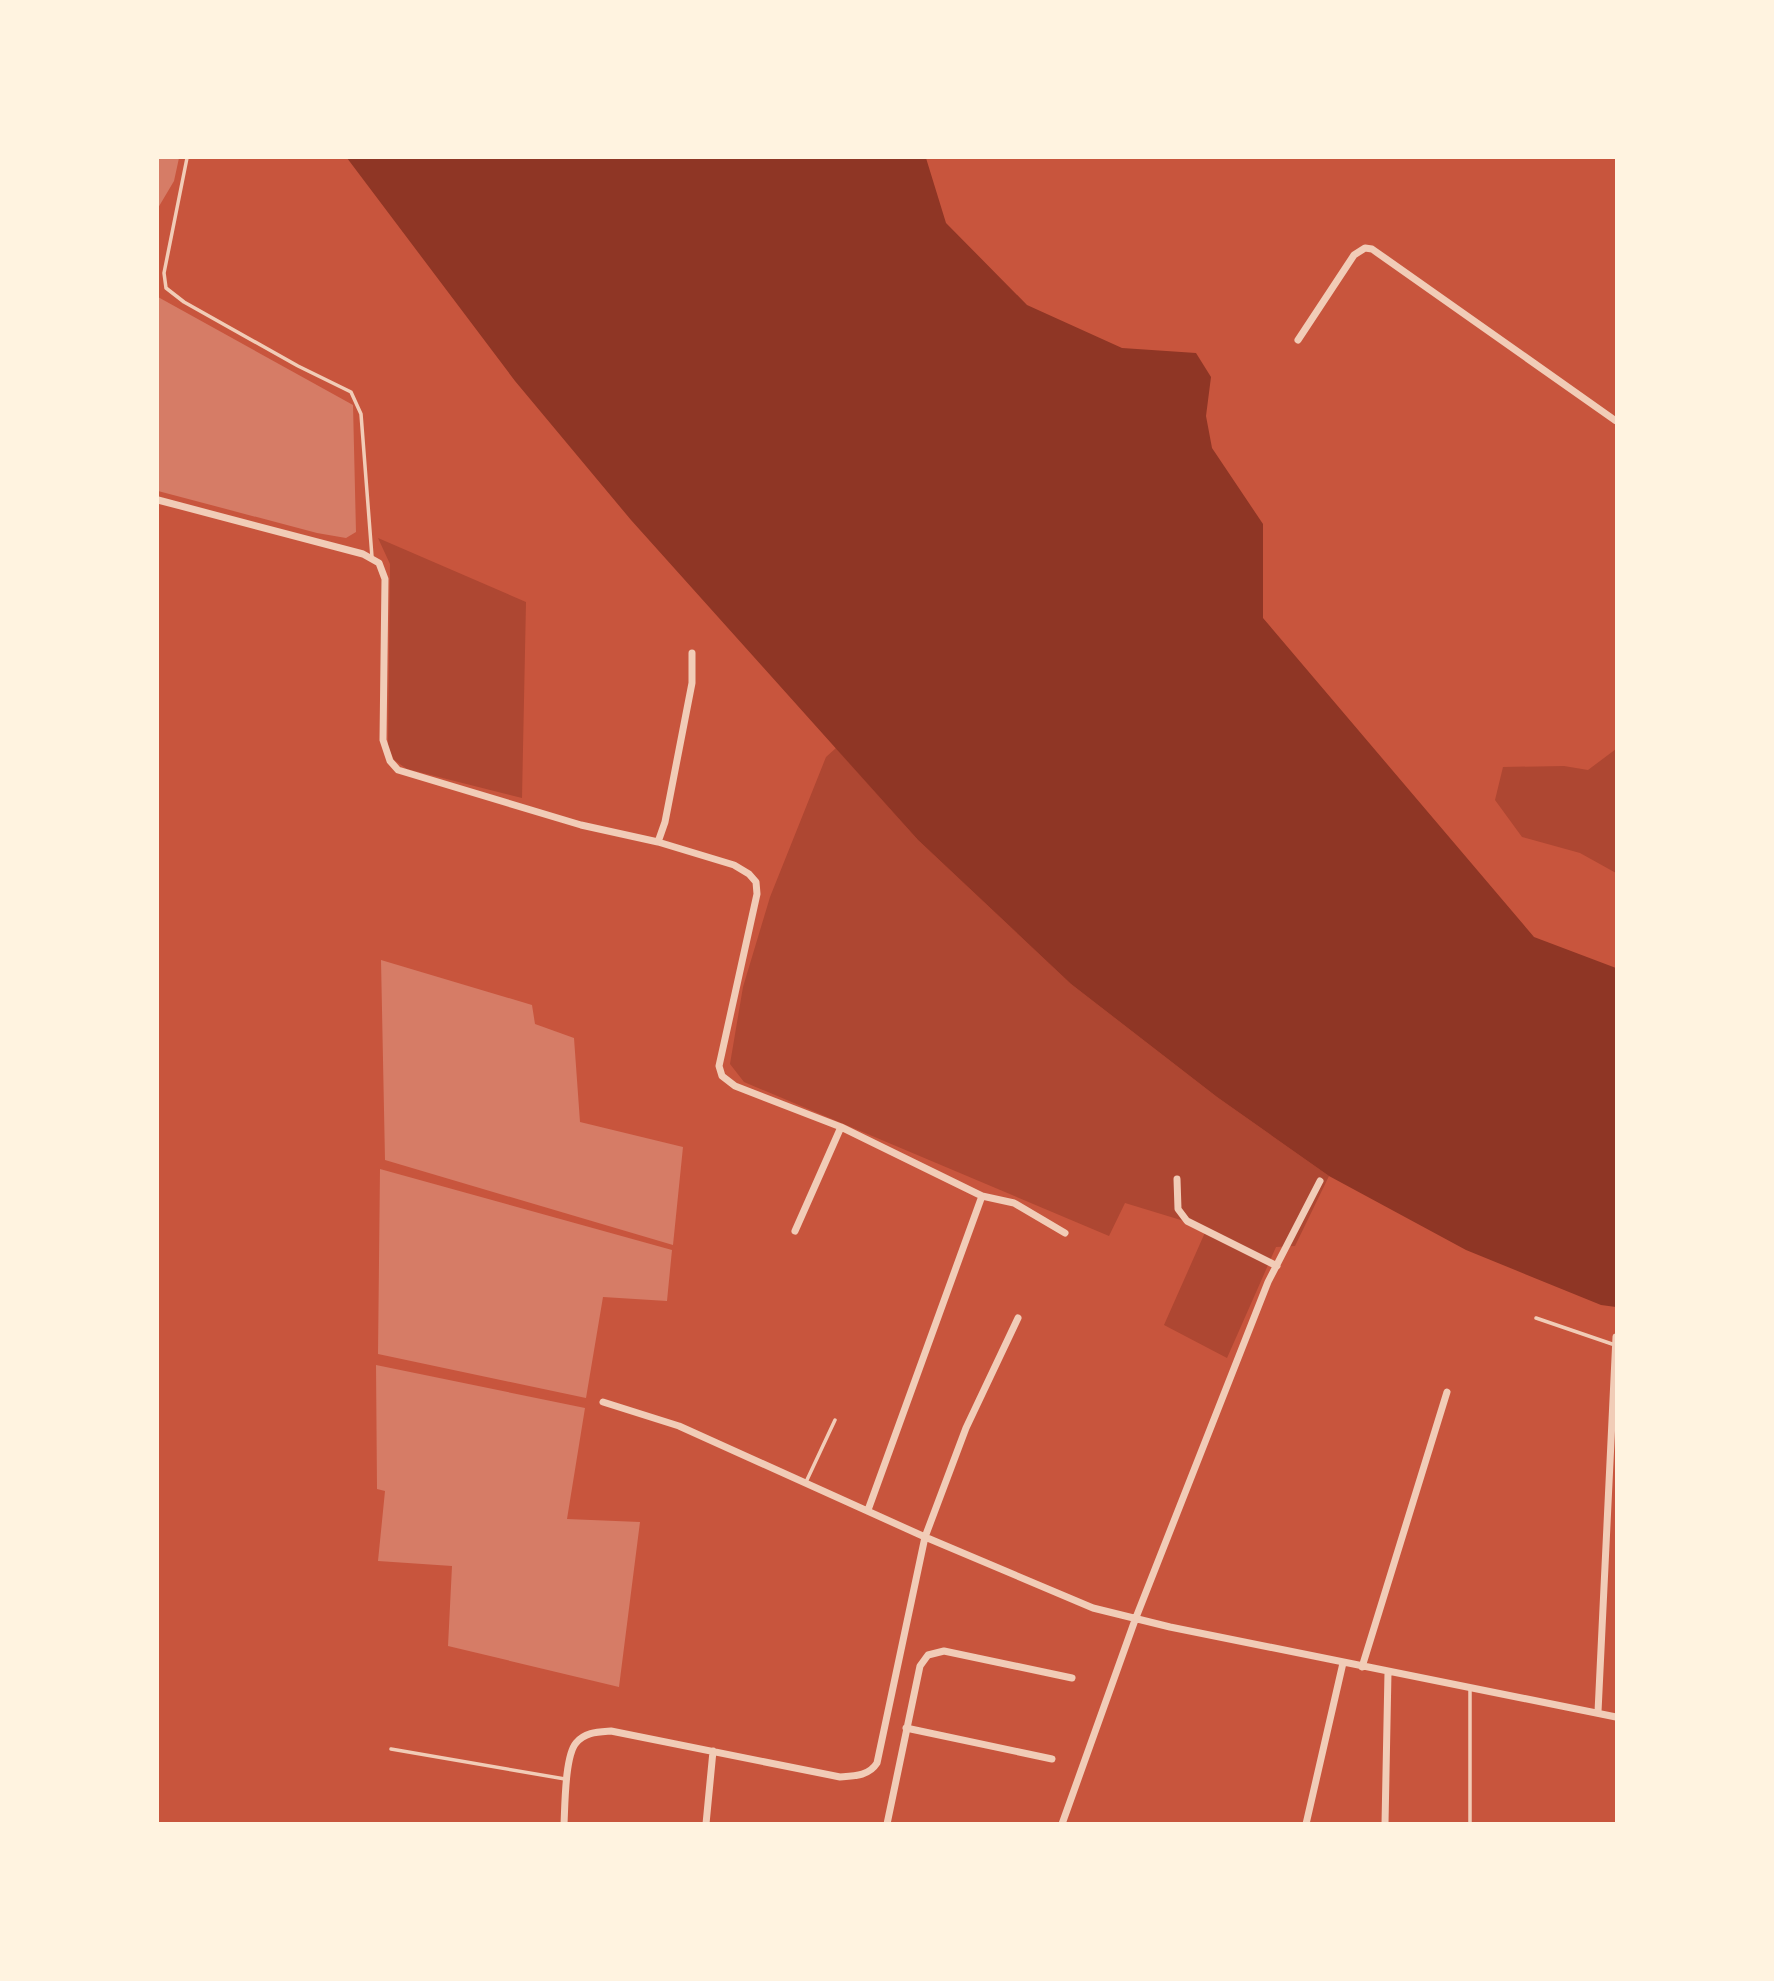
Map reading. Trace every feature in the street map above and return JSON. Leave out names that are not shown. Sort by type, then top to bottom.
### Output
[{"type":"street","points":[[1298,340],[1358,250],[1372,249],[1616,421]]},
{"type":"street","points":[[158,500],[372,557],[382,568],[383,740],[390,761],[405,773],[581,825],[658,842],[734,865],[749,874],[757,887],[719,1066],[722,1076],[735,1086],[842,1127],[982,1196],[1014,1203],[1065,1233]]},
{"type":"street","points":[[658,842],[665,822],[692,682],[692,653]]},
{"type":"street","points":[[795,1231],[842,1127]]},
{"type":"street","points":[[1177,1179],[1178,1209],[1187,1221],[1277,1266]]},
{"type":"street","points":[[1062,1824],[1135,1620],[1277,1266],[1320,1181]]},
{"type":"street","points":[[868,1510],[982,1196]]},
{"type":"street","points":[[564,1824],[570,1756],[574,1744],[594,1732],[611,1731],[840,1777],[859,1776],[874,1768],[925,1537],[966,1428],[1018,1318]]},
{"type":"street","points":[[1598,1712],[1616,1341]]},
{"type":"street","points":[[1363,1667],[1447,1392]]},
{"type":"street","points":[[603,1402],[679,1426],[925,1537],[1093,1608],[1135,1620],[1616,1717]]},
{"type":"street","points":[[887,1824],[906,1728],[920,1666],[924,1659],[935,1651],[944,1651],[1072,1678]]},
{"type":"street","points":[[1306,1824],[1343,1663]]},
{"type":"street","points":[[1385,1824],[1388,1672]]},
{"type":"street","points":[[906,1728],[1052,1759]]},
{"type":"street","points":[[706,1824],[713,1751]]},
{"type":"lane","points":[[187,158],[164,273],[166,288],[184,302],[298,366],[351,392],[361,414],[372,557]]},
{"type":"lane","points":[[1536,1318],[1616,1341]]},
{"type":"lane","points":[[806,1482],[835,1420]]},
{"type":"lane","points":[[1470,1686],[1470,1824]]},
{"type":"lane","points":[[391,1749],[568,1779]]},
{"type":"shaded area","points":[[347,158],[926,158],[946,223],[1027,305],[1122,348],[1196,353],[1211,377],[1206,416],[1212,448],[1263,524],[1263,618],[1534,937],[1616,968],[1616,1307],[1601,1305],[1466,1250],[1329,1176],[1217,1097],[1071,984],[918,840],[631,520],[515,381]]},
{"type":"shaded area","points":[[378,538],[526,602],[522,798],[407,769],[394,760],[388,747],[390,564]]},
{"type":"shaded area","points":[[836,748],[918,840],[1071,984],[1217,1097],[1329,1176],[1295,1246],[1276,1247],[1227,1358],[1164,1325],[1207,1228],[1125,1203],[1109,1236],[744,1082],[730,1064],[743,987],[770,897],[826,757]]},
{"type":"shaded area","points":[[1616,749],[1616,873],[1580,853],[1522,837],[1495,800],[1503,767],[1564,766],[1588,770]]},
{"type":"building","points":[[158,158],[179,158],[174,181],[158,208]]},
{"type":"building","points":[[158,297],[353,405],[356,532],[346,538],[317,533],[158,491]]},
{"type":"building","points":[[381,960],[532,1005],[535,1024],[574,1038],[580,1122],[683,1147],[673,1245],[385,1160]]},
{"type":"building","points":[[380,1169],[672,1250],[667,1301],[603,1297],[586,1398],[378,1354]]},
{"type":"building","points":[[376,1365],[585,1408],[567,1519],[640,1522],[619,1687],[448,1646],[452,1566],[378,1561],[385,1491],[377,1489]]}]
